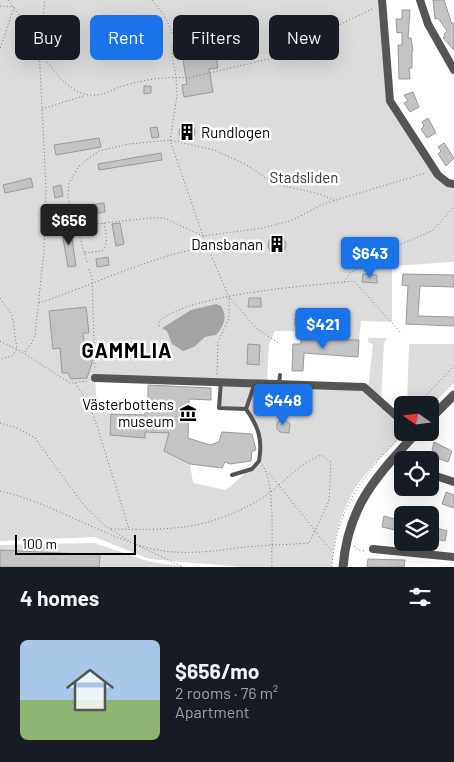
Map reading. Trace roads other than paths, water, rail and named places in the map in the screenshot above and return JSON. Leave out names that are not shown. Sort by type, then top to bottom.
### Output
[{"type":"street","points":[[420,0],[428,24],[454,70]]},
{"type":"street","points":[[383,2],[390,100],[435,170],[448,183],[454,184]]},
{"type":"street","points":[[95,378],[218,381],[235,378],[255,383],[364,387],[394,414]]},
{"type":"street","points":[[439,410],[454,395]]},
{"type":"street","points":[[343,567],[347,534],[354,513],[374,481],[409,441]]},
{"type":"street","points":[[439,477],[454,482]]},
{"type":"street","points":[[373,549],[454,557]]},
{"type":"lane","points":[[280,375],[281,384]]},
{"type":"lane","points":[[218,381],[219,408],[246,409],[256,424],[261,437],[259,461],[252,469],[232,475]]},
{"type":"lane","points":[[246,409],[255,383]]},
{"type":"place","name":"Rundlogen","points":[[187,132]]},
{"type":"place","name":"Dansbanan","points":[[277,244]]},
{"type":"place","name":"Västerbottens museum","points":[[188,413]]},
{"type":"district","name":"GAMMLIA","points":[[127,350]]},
{"type":"park label","name":"Stadsliden","points":[[304,177]]}]
